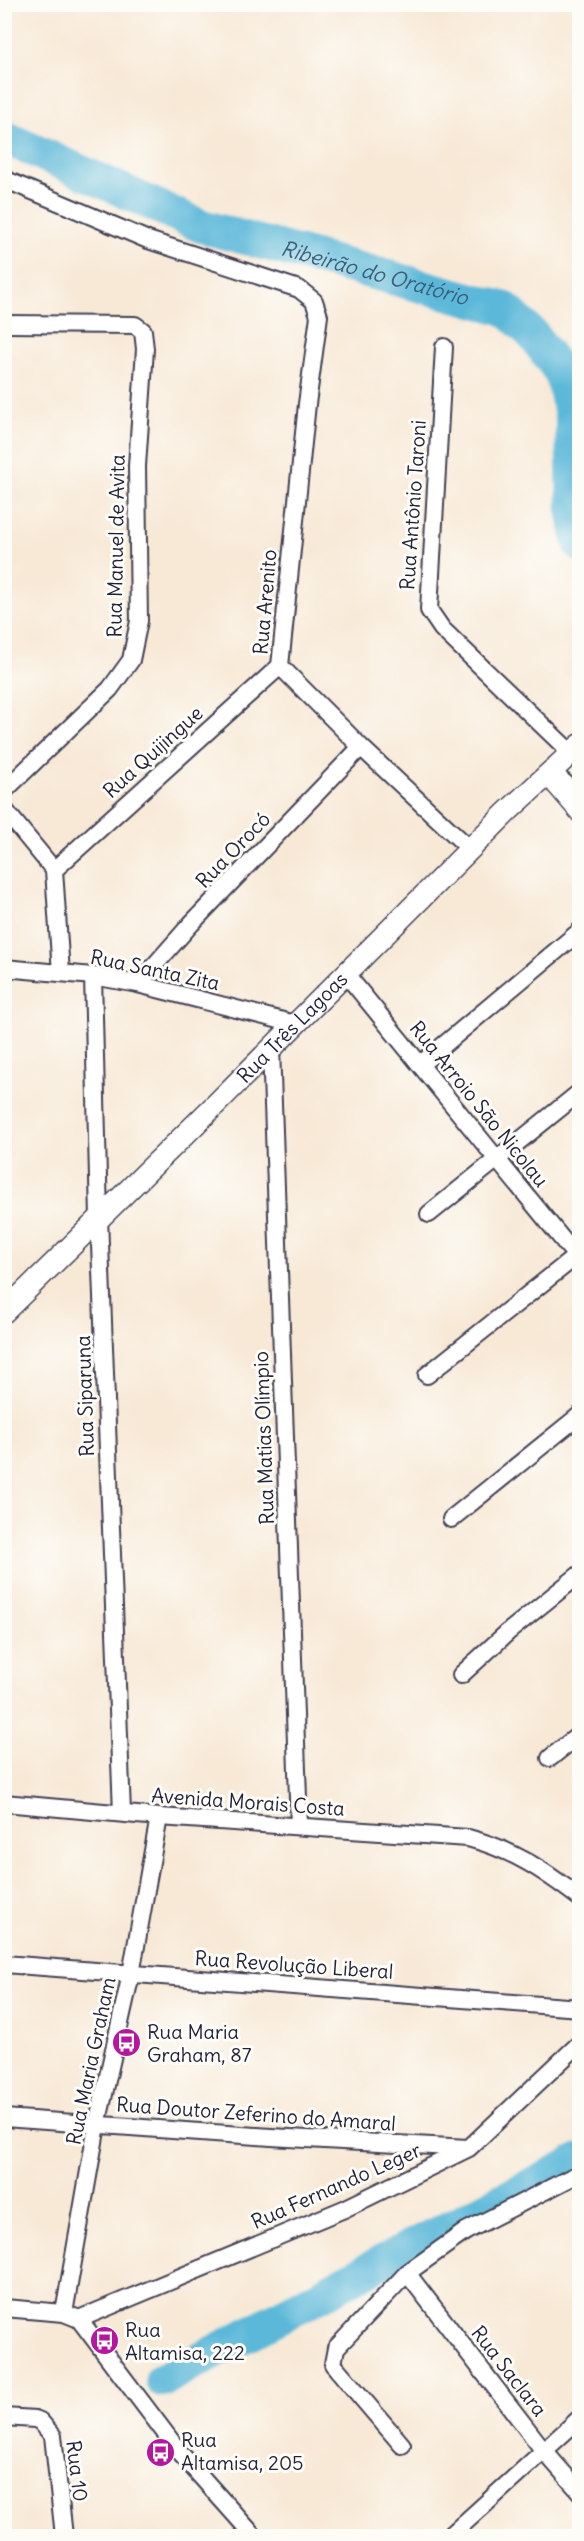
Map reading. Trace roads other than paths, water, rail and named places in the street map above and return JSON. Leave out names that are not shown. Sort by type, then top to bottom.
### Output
[{"type":"street","name":"Rua Arenito","points":[[4,179],[148,240],[299,289],[314,301],[320,316],[305,416],[280,666],[361,747],[470,849]]},
{"type":"street","name":"Rua Manuel de Avita","points":[[4,324],[135,326],[143,331],[145,349],[137,466],[139,621],[135,647],[124,672],[110,689],[4,791]]},
{"type":"street","name":"Rua Antônio Taroni","points":[[444,347],[429,610],[442,629],[574,749]]},
{"type":"street","name":"Rua Quijingue","points":[[54,870],[280,666]]},
{"type":"street","name":"Rua Orocó","points":[[138,984],[191,924],[361,747]]},
{"type":"street","name":"Rua Três Lagoas","points":[[4,1312],[470,849],[574,749]]},
{"type":"street","points":[[548,774],[579,796]]},
{"type":"street","points":[[548,774],[579,818]]},
{"type":"street","points":[[4,809],[54,870],[61,973]]},
{"type":"street","points":[[421,1064],[579,931]]},
{"type":"street","name":"Rua Santa Zita","points":[[4,968],[93,976],[138,984],[295,1024]]},
{"type":"street","name":"Rua Arroio São Nicolau","points":[[346,974],[578,1257]]},
{"type":"street","name":"Rua Siparuna","points":[[93,976],[99,1218],[122,1813]]},
{"type":"street","name":"Rua Matias Olímpio","points":[[271,1048],[299,1827]]},
{"type":"street","points":[[429,1214],[579,1092]]},
{"type":"street","points":[[427,1375],[578,1257]]},
{"type":"street","points":[[451,1520],[579,1415]]},
{"type":"street","points":[[461,1675],[508,1632],[579,1574]]},
{"type":"street","points":[[550,1758],[579,1734]]},
{"type":"street","name":"Avenida Morais Costa","points":[[4,1803],[159,1817],[459,1838],[489,1844],[522,1858],[579,1898]]},
{"type":"street","name":"Rua Maria Graham","points":[[72,2316],[97,2125],[131,1974],[159,1817]]},
{"type":"street","name":"Rua Revolução Liberal","points":[[4,1964],[579,2008]]},
{"type":"street","name":"Rua Fernando Leger","points":[[4,2308],[72,2316],[344,2209],[469,2148],[579,2043]]},
{"type":"street","name":"Rua Doutor Zeferino do Amaral","points":[[4,2118],[469,2148]]},
{"type":"street","points":[[402,2445],[333,2364],[336,2348],[407,2273],[466,2231],[495,2214],[579,2173]]},
{"type":"street","name":"Rua Saclara","points":[[407,2273],[544,2451],[579,2492]]},
{"type":"street","points":[[72,2316],[130,2385],[181,2454],[254,2536]]},
{"type":"street","name":"Rua 10","points":[[4,2417],[35,2419],[40,2421],[53,2436],[64,2536]]},
{"type":"street","points":[[450,2536],[579,2418]]},
{"type":"waterway","name":"Ribeirão do Oratório","points":[[4,137],[201,226],[506,309],[533,335],[561,373],[572,418],[574,514],[580,545]]},
{"type":"waterway","points":[[162,2380],[404,2250],[580,2160]]},
{"type":"place","name":"Rua Maria Graham, 87","points":[[126,2043]]},
{"type":"place","name":"Rua Altamisa, 222","points":[[104,2341]]},
{"type":"place","name":"Rua Altamisa, 205","points":[[160,2452]]}]
